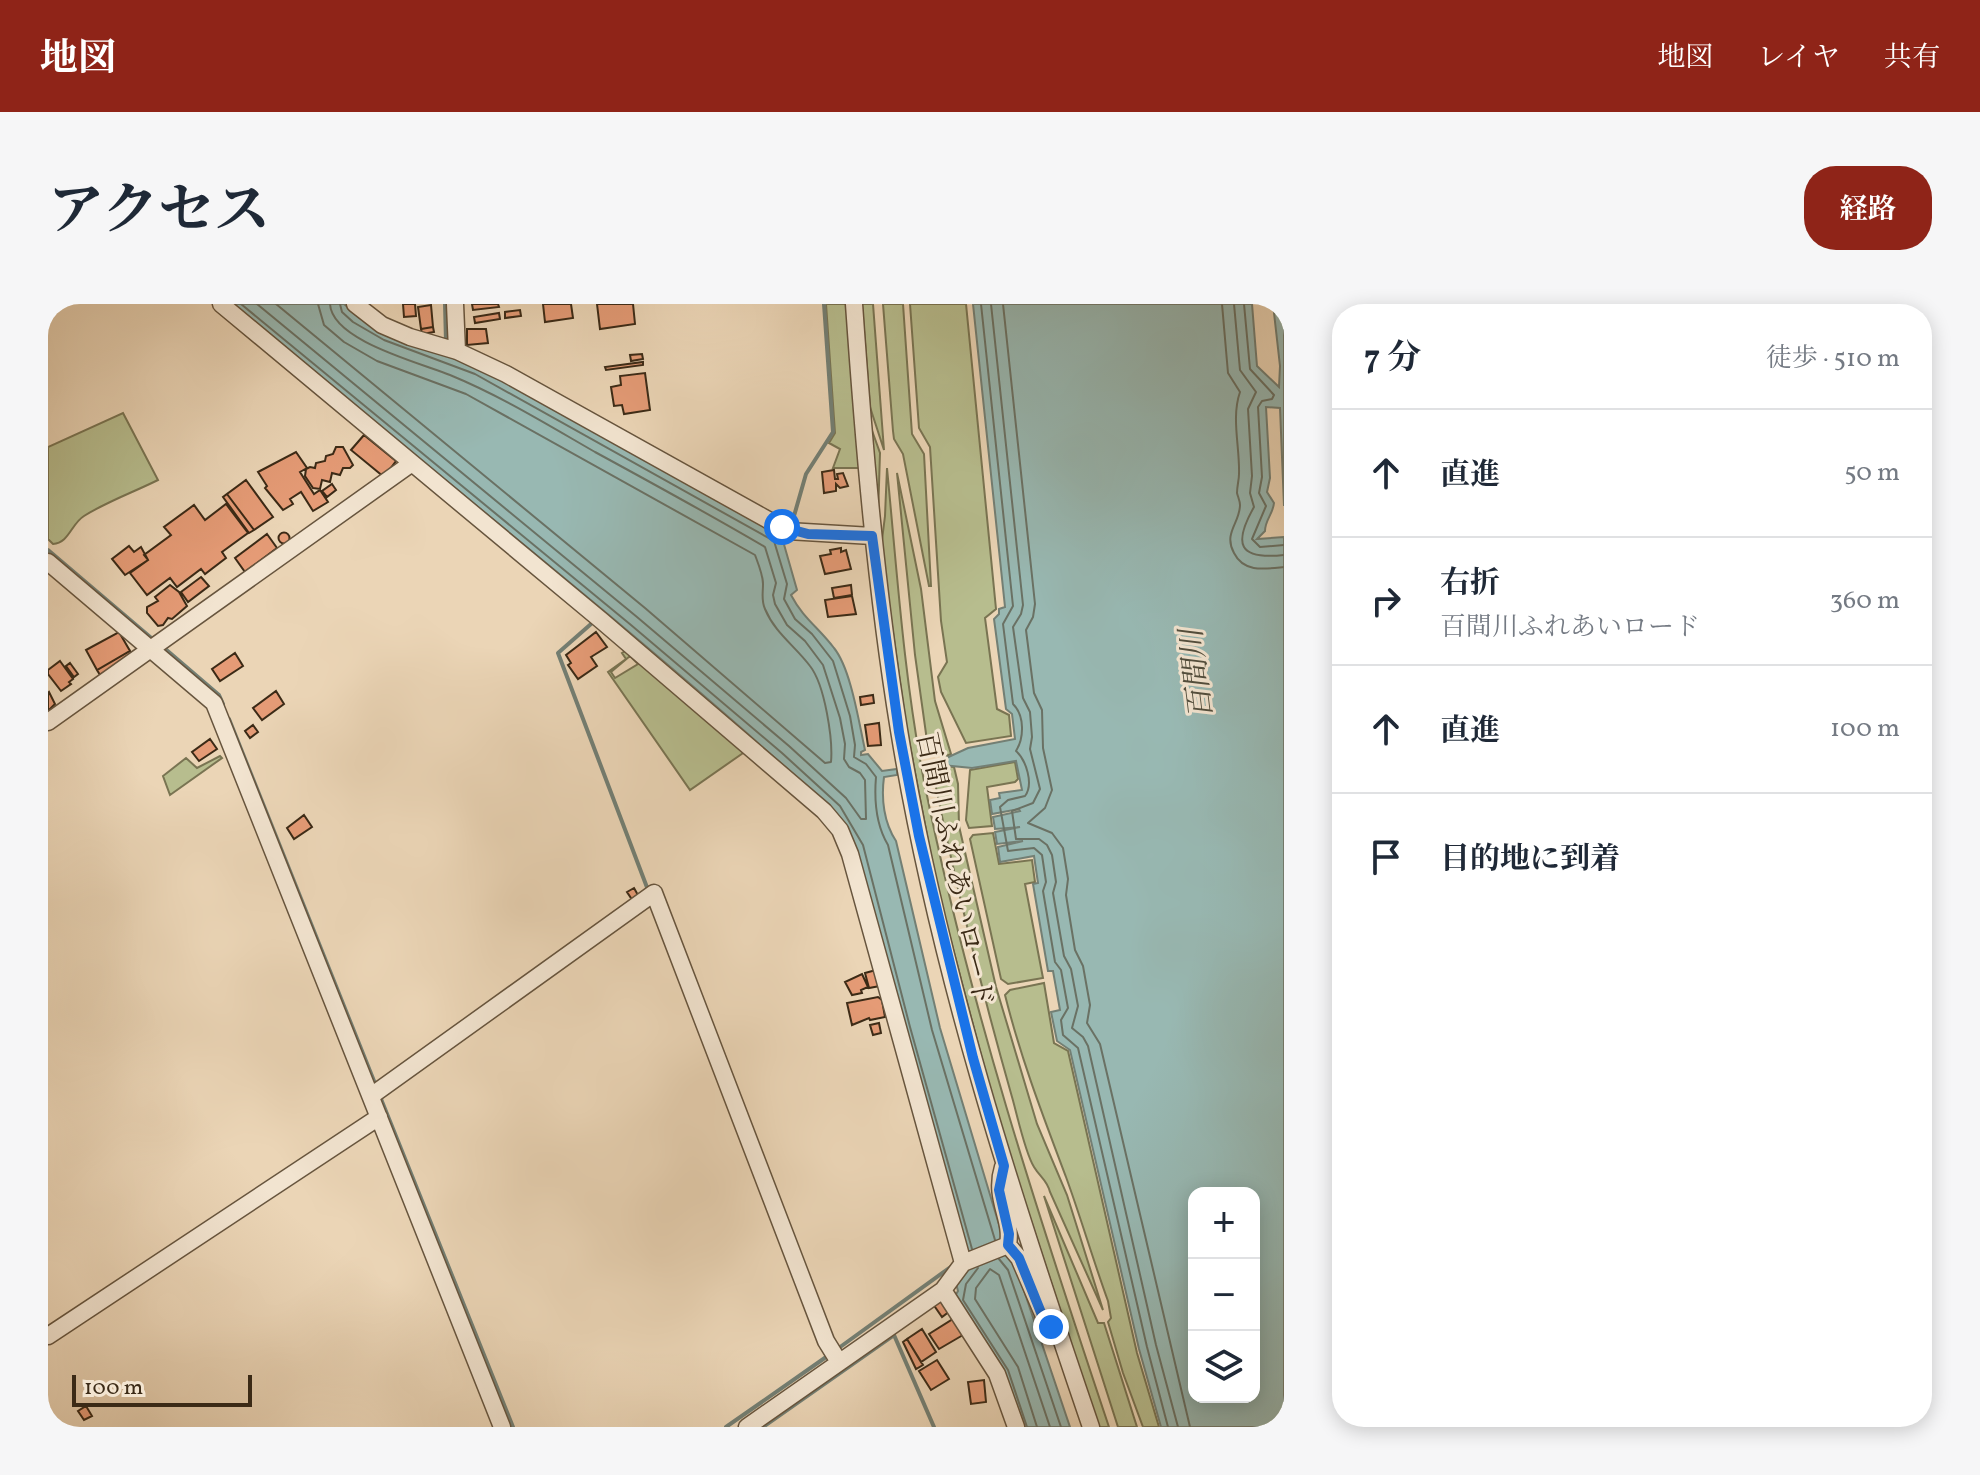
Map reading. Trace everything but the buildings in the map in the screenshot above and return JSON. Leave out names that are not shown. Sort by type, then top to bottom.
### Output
[{"type":"street","points":[[221,304],[597,616],[824,811],[840,830],[850,854],[964,1262]]},
{"type":"street","points":[[355,304],[382,325],[457,351],[506,374],[788,531],[872,536]]},
{"type":"street","points":[[455,304],[457,351]]},
{"type":"street","name":"百間川ふれあいロード","points":[[854,304],[872,536],[899,732],[919,836],[969,1043],[1004,1166],[1091,1427]]},
{"type":"street","points":[[48,722],[412,463]]},
{"type":"street","points":[[48,562],[157,645],[214,703],[376,1092],[379,1117],[502,1427]]},
{"type":"street","points":[[376,1092],[654,893],[835,1355]]},
{"type":"street","points":[[48,1336],[379,1117]]},
{"type":"street","points":[[1004,1166],[999,1190],[1009,1234],[1006,1246]]},
{"type":"street","points":[[747,1427],[835,1355],[943,1290],[964,1262],[1006,1246]]},
{"type":"street","points":[[1006,1246],[1019,1258],[1044,1320],[1059,1333]]},
{"type":"street","points":[[943,1290],[997,1374],[1016,1427]]},
{"type":"green space","points":[[826,304],[848,304],[860,468],[833,468],[840,449],[829,443],[835,433]]},
{"type":"green space","points":[[862,304],[873,304],[884,450],[870,407]]},
{"type":"green space","points":[[883,304],[903,304],[912,434],[924,454],[931,586],[903,454],[894,439]]},
{"type":"green space","points":[[910,304],[966,304],[996,609],[985,618],[997,709],[1009,715],[1011,736],[966,743],[941,692],[938,677],[947,662],[941,621],[930,447],[919,428]]},
{"type":"green space","points":[[123,413],[158,480],[84,516],[63,540],[53,544],[48,539],[48,447]]},
{"type":"green space","points":[[870,425],[880,453],[878,517]]},
{"type":"green space","points":[[887,468],[911,703],[942,863],[961,945],[1006,1107],[1109,1427],[1098,1427],[997,1116],[937,888],[906,725],[881,548]]},
{"type":"green space","points":[[897,473],[921,589],[935,701],[951,754],[944,757],[940,740],[934,741],[936,754],[929,755],[915,655]]},
{"type":"green space","points":[[627,650],[746,751],[690,790],[608,672],[626,659],[622,653]],"holes":[[[630,656],[638,664],[615,678],[611,672]]]},
{"type":"green space","points":[[220,756],[222,758],[170,795],[163,776],[186,758],[197,768]]},
{"type":"green space","points":[[1015,762],[1018,779],[1015,782],[987,787],[992,826],[969,828],[966,820],[970,770]]},
{"type":"green space","points":[[945,766],[954,767],[958,784],[959,826],[996,987],[1037,1124],[1067,1195],[1103,1310],[1047,1184],[1034,1167],[1024,1143],[940,810],[932,768],[939,767],[942,782],[947,782]]},
{"type":"green space","points":[[993,833],[999,864],[1032,860],[1035,882],[1025,884],[1043,978],[1008,984],[1001,979],[970,839],[973,835]]},
{"type":"green space","points":[[1044,983],[1054,1043],[1068,1051],[1137,1353],[1159,1427],[1143,1427],[1123,1373],[1108,1322],[1111,1318],[1108,1301],[1011,1019],[1005,995],[1010,990]]},
{"type":"green space","points":[[1044,1196],[1098,1323],[1104,1323],[1137,1427],[1118,1427]]},
{"type":"water","points":[[229,304],[344,304],[358,316],[478,367],[786,536],[783,541],[797,590],[791,595],[840,657],[854,697],[865,750],[861,755],[868,754],[882,771],[897,769],[897,775],[884,777],[884,810],[896,841],[940,1028],[1004,1249],[1015,1264],[1070,1427],[1020,1427],[953,1299],[958,1291],[956,1283],[969,1269],[834,811],[611,617]]},
{"type":"water","name":"百間川","points":[[973,304],[1252,304],[1257,366],[1279,387],[1280,366],[1273,304],[1284,304],[1284,506],[1280,408],[1266,407],[1270,478],[1267,492],[1274,503],[1265,531],[1257,539],[1284,537],[1284,1427],[1161,1427],[1139,1349],[1070,1050],[1057,1041],[1051,1012],[1060,1010],[1053,971],[1048,971],[1033,884],[1038,883],[1034,856],[1000,862],[998,847],[1023,841],[997,844],[995,832],[1020,827],[995,829],[993,817],[1020,811],[992,814],[990,800],[1000,798],[999,793],[1022,790],[1016,761],[972,768],[942,765],[942,760],[968,748],[1015,739],[1012,714],[1006,709],[994,619],[999,609],[1005,607]]},
{"type":"waterway","points":[[445,304],[446,342]]},
{"type":"waterway","points":[[792,523],[806,474],[833,432],[824,304]]},
{"type":"waterway","points":[[48,550],[156,642]]},
{"type":"waterway","points":[[591,624],[558,653],[648,890]]},
{"type":"waterway","points":[[163,647],[219,695],[223,704]]},
{"type":"waterway","points":[[229,719],[376,1086]]},
{"type":"waterway","points":[[379,1094],[513,1427]]},
{"type":"waterway","points":[[836,1350],[952,1266]]},
{"type":"waterway","points":[[763,1427],[894,1335],[934,1427]]},
{"type":"waterway","points":[[726,1427],[829,1355]]},
{"type":"route","points":[[782,527],[808,534],[872,536],[899,732],[919,836],[942,938],[1004,1166],[999,1190],[1010,1240],[1008,1245],[1019,1258],[1044,1320],[1051,1327]]}]
